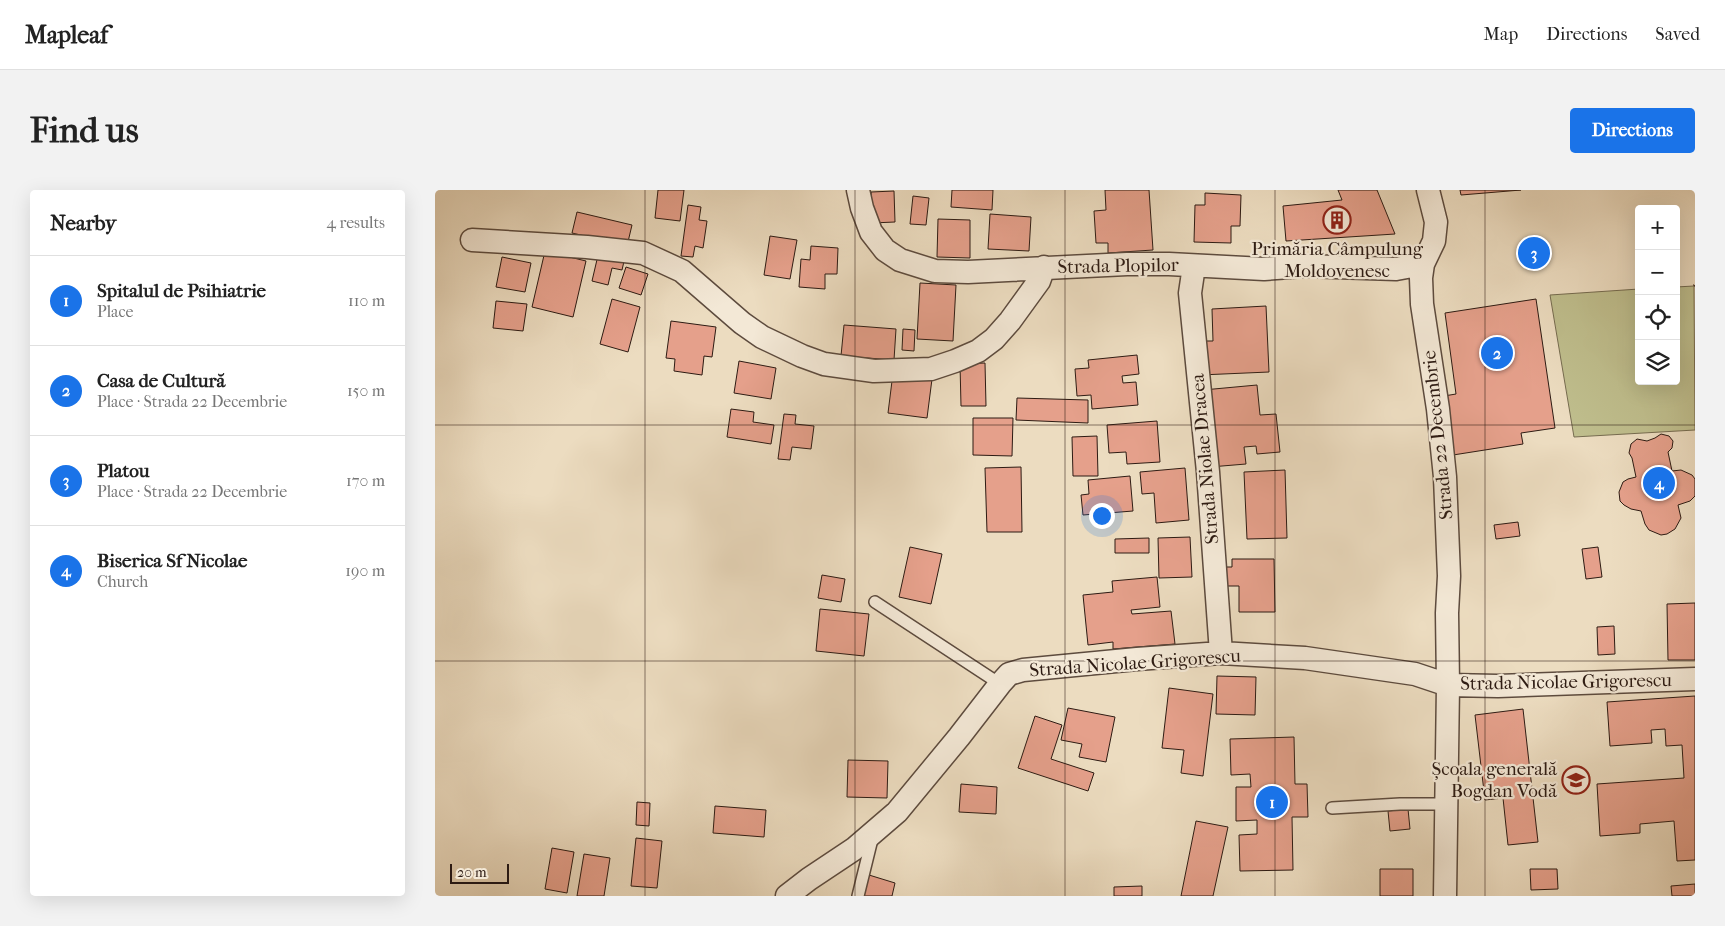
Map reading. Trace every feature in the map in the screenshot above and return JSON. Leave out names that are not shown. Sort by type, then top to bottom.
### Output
[{"type":"street","name":"Strada Plopilor","points":[[857,190],[871,232],[885,250],[900,260],[935,271],[968,272],[1135,264],[1264,269],[1303,266],[1396,268],[1423,264]]},
{"type":"street","name":"Strada 22 Decembrie","points":[[1428,190],[1436,222],[1433,241],[1423,264],[1421,278],[1445,477],[1449,576],[1447,613],[1448,684],[1445,896]]},
{"type":"street","points":[[472,240],[587,247],[643,253],[683,271],[742,323],[762,337],[824,364],[874,371],[931,369],[955,361],[977,350],[993,338],[1010,321],[1039,281],[1044,267]]},
{"type":"street","name":"Strada Niolae Dracea","points":[[1194,266],[1190,293],[1207,472],[1221,653]]},
{"type":"street","name":"Strada Nicolae Grigorescu","points":[[787,896],[809,879],[847,855],[897,812],[1009,674],[1038,668],[1221,653],[1305,658],[1415,674],[1448,684],[1497,686],[1695,679]]},
{"type":"lane","points":[[875,602],[999,684]]},
{"type":"lane","points":[[1332,808],[1401,804],[1446,804]]},
{"type":"lane","points":[[858,896],[874,833]]},
{"type":"shaded area","points":[[1694,286],[1695,430],[1574,437],[1550,295],[1635,289],[1635,385],[1680,385],[1680,287]]},
{"type":"building","points":[[658,190],[684,190],[680,221],[655,218]]},
{"type":"building","points":[[952,190],[993,190],[992,210],[951,207]]},
{"type":"building","points":[[1105,190],[1149,190],[1153,250],[1108,253],[1108,243],[1096,243],[1094,211],[1106,210]]},
{"type":"building","name":"Primăria Câmpulung Moldovenesc","points":[[1338,190],[1377,190],[1395,234],[1286,241],[1283,206],[1342,200]]},
{"type":"building","points":[[1460,190],[1521,190],[1461,195]]},
{"type":"building","points":[[894,191],[895,222],[872,223],[871,192]]},
{"type":"building","points":[[1205,193],[1241,195],[1240,226],[1231,226],[1231,243],[1194,242],[1195,205],[1205,205]]},
{"type":"building","points":[[913,196],[929,198],[926,225],[910,224]]},
{"type":"building","points":[[688,205],[701,207],[699,220],[707,221],[703,248],[695,246],[693,257],[681,256]]},
{"type":"building","points":[[577,212],[632,225],[627,246],[572,233]]},
{"type":"building","points":[[990,214],[1031,217],[1029,251],[988,249]]},
{"type":"building","points":[[938,219],[970,220],[970,258],[937,257]]},
{"type":"building","points":[[770,236],[797,240],[790,279],[764,275]]},
{"type":"building","points":[[811,246],[838,248],[837,274],[825,274],[825,289],[799,287],[801,259],[810,260]]},
{"type":"building","points":[[545,251],[586,261],[573,317],[532,307]]},
{"type":"building","points":[[599,251],[625,257],[622,270],[612,268],[608,285],[592,281]]},
{"type":"building","points":[[502,257],[531,263],[525,292],[496,287]]},
{"type":"building","points":[[626,267],[648,274],[641,295],[619,288]]},
{"type":"building","points":[[920,283],[956,285],[953,341],[917,339]]},
{"type":"building","points":[[612,299],[640,307],[628,352],[600,344]]},
{"type":"building","points":[[1536,299],[1555,428],[1521,433],[1523,444],[1453,455],[1444,396],[1456,394],[1445,313]]},
{"type":"building","points":[[496,301],[527,304],[523,331],[493,328]]},
{"type":"building","points":[[1266,306],[1269,372],[1200,375],[1198,341],[1213,341],[1212,309]]},
{"type":"building","points":[[671,321],[716,327],[712,357],[704,356],[702,375],[674,371],[675,359],[666,358]]},
{"type":"building","points":[[844,325],[896,329],[894,360],[841,356]]},
{"type":"building","points":[[903,329],[915,330],[914,351],[902,350]]},
{"type":"building","points":[[1137,355],[1139,374],[1122,376],[1123,383],[1136,382],[1138,405],[1092,409],[1091,395],[1077,396],[1075,369],[1089,368],[1088,360]]},
{"type":"building","points":[[739,361],[776,368],[771,399],[734,393]]},
{"type":"building","points":[[985,363],[986,406],[961,406],[960,364]]},
{"type":"building","points":[[893,373],[932,379],[927,418],[888,413]]},
{"type":"building","points":[[1257,385],[1260,415],[1276,414],[1280,452],[1257,454],[1256,446],[1244,447],[1246,464],[1210,467],[1203,390]]},
{"type":"building","points":[[1017,398],[1088,400],[1088,423],[1016,420]]},
{"type":"building","points":[[731,409],[754,412],[753,422],[774,425],[771,444],[727,437]]},
{"type":"building","points":[[784,414],[796,415],[795,424],[814,426],[811,449],[792,447],[790,460],[778,459]]},
{"type":"building","points":[[973,418],[1013,418],[1012,456],[973,455]]},
{"type":"building","points":[[1157,421],[1160,462],[1127,464],[1126,452],[1109,453],[1107,425]]},
{"type":"building","points":[[1661,434],[1669,436],[1673,441],[1672,448],[1668,452],[1672,471],[1681,470],[1692,475],[1695,479],[1695,496],[1690,501],[1678,505],[1681,518],[1675,529],[1661,535],[1649,530],[1641,511],[1631,509],[1620,501],[1619,492],[1623,482],[1636,477],[1629,453],[1631,444],[1637,439],[1647,441]]},
{"type":"building","points":[[1097,436],[1098,476],[1073,476],[1072,437]]},
{"type":"building","points":[[1021,467],[1022,532],[987,532],[985,468]]},
{"type":"building","points":[[1185,468],[1189,520],[1156,523],[1154,493],[1142,494],[1140,472]]},
{"type":"building","points":[[1285,470],[1287,538],[1247,539],[1244,472]]},
{"type":"building","points":[[1130,476],[1133,511],[1083,515],[1081,495],[1089,494],[1088,480]]},
{"type":"building","points":[[1518,522],[1520,536],[1496,539],[1494,525]]},
{"type":"building","points":[[1190,537],[1192,577],[1159,578],[1158,538]]},
{"type":"building","points":[[1149,538],[1149,553],[1115,553],[1115,539]]},
{"type":"building","points":[[910,547],[942,554],[931,604],[899,597]]},
{"type":"building","points":[[1598,547],[1602,577],[1586,579],[1582,549]]},
{"type":"building","points":[[1232,559],[1274,559],[1275,612],[1239,612],[1239,586],[1220,586],[1219,567],[1232,567]]},
{"type":"building","points":[[822,575],[845,579],[841,602],[818,598]]},
{"type":"building","points":[[1157,577],[1160,607],[1131,610],[1132,614],[1171,611],[1175,644],[1113,649],[1113,642],[1088,645],[1083,595],[1113,592],[1112,581]]},
{"type":"building","points":[[1695,603],[1695,660],[1668,660],[1667,604]]},
{"type":"building","points":[[820,609],[869,614],[864,656],[816,651]]},
{"type":"building","points":[[1614,626],[1615,654],[1598,655],[1597,627]]},
{"type":"building","points":[[1217,676],[1256,677],[1255,715],[1216,714]]},
{"type":"building","points":[[1169,688],[1213,694],[1203,776],[1181,773],[1184,750],[1162,748]]},
{"type":"building","points":[[1695,696],[1695,860],[1677,861],[1674,821],[1640,824],[1640,833],[1600,836],[1597,784],[1684,778],[1682,745],[1666,746],[1665,729],[1651,730],[1652,743],[1610,746],[1607,702]]},
{"type":"building","points":[[1068,708],[1115,717],[1106,762],[1079,757],[1082,744],[1061,740]]},
{"type":"building","points":[[1523,709],[1538,842],[1508,845],[1503,798],[1485,800],[1475,715]]},
{"type":"building","points":[[1035,716],[1062,725],[1051,759],[1094,773],[1088,791],[1018,768]]},
{"type":"building","points":[[1294,737],[1295,784],[1307,784],[1308,817],[1292,817],[1293,870],[1240,871],[1239,835],[1257,834],[1257,820],[1236,821],[1236,787],[1251,787],[1250,774],[1231,775],[1230,739]]},
{"type":"building","points":[[848,760],[888,761],[887,798],[847,797]]},
{"type":"building","points":[[961,784],[997,787],[996,814],[959,812]]},
{"type":"building","points":[[637,802],[650,803],[649,826],[636,825]]},
{"type":"building","points":[[715,806],[766,810],[764,837],[713,833]]},
{"type":"building","points":[[1408,809],[1410,829],[1390,831],[1388,811]]},
{"type":"building","points":[[1196,821],[1228,827],[1213,896],[1181,896]]},
{"type":"building","points":[[636,838],[662,841],[657,888],[631,886]]},
{"type":"building","points":[[552,848],[574,852],[567,893],[545,889]]},
{"type":"building","points":[[584,854],[610,858],[604,896],[577,896]]},
{"type":"building","points":[[1380,869],[1413,869],[1413,896],[1380,896]]},
{"type":"building","points":[[1530,869],[1557,869],[1558,889],[1531,890]]},
{"type":"building","points":[[869,875],[895,883],[892,896],[863,896]]},
{"type":"building","points":[[1695,884],[1695,896],[1672,896],[1671,886]]},
{"type":"building","points":[[1142,886],[1142,896],[1114,896],[1114,887]]},
{"type":"place","name":"Primăria Câmpulung Moldovenesc","points":[[1337,220]]},
{"type":"place","name":"Platou","points":[[1534,253]]},
{"type":"place","name":"Casa de Cultură","points":[[1497,353]]},
{"type":"place","name":"Biserica Sf Nicolae","points":[[1659,483]]},
{"type":"place","name":"Școala generală Bogdan Vodă","points":[[1576,780]]},
{"type":"place","name":"Spitalul de Psihiatrie","points":[[1272,802]]}]
